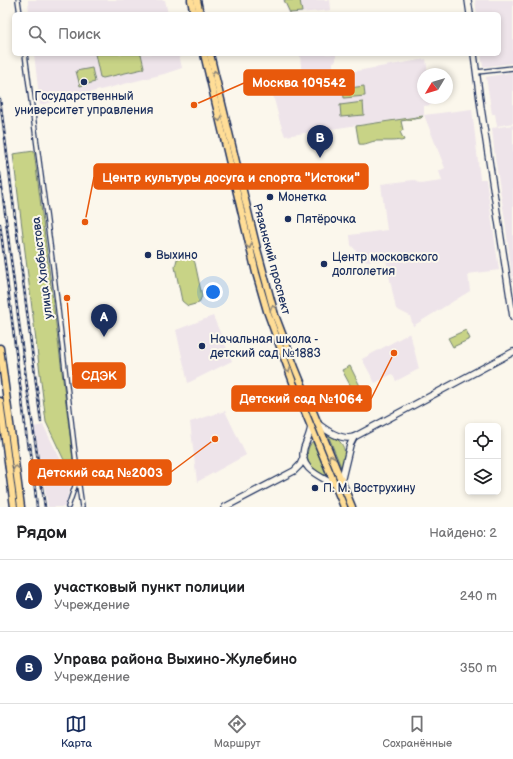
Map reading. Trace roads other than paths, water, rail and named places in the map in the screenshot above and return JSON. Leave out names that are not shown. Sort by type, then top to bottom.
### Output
[{"type":"main road","points":[[190,0],[193,12]]},
{"type":"main road","points":[[197,0],[200,12]]},
{"type":"main road","points":[[468,0],[470,12]]},
{"type":"main road","name":"Рязанский проспект","points":[[204,56],[264,304],[278,344],[314,423]]},
{"type":"main road","name":"Рязанский проспект","points":[[210,56],[257,249],[275,315],[344,507]]},
{"type":"main road","points":[[474,56],[513,317]]},
{"type":"main road","points":[[0,348],[22,507]]},
{"type":"main road","points":[[225,507],[294,470],[300,465],[314,423],[346,438],[354,437],[513,352]]},
{"type":"main road","points":[[0,401],[14,507]]},
{"type":"main road","points":[[306,444],[318,434],[335,434],[344,442],[348,453]]},
{"type":"main road","name":"Рязанский проспект","points":[[318,434],[338,473],[352,507]]},
{"type":"main road","points":[[341,482],[350,445],[354,437]]},
{"type":"main road","points":[[304,456],[306,466],[316,475],[332,476],[338,473],[346,464]]},
{"type":"main road","points":[[294,470],[302,469],[335,485]]},
{"type":"street","points":[[18,0],[20,12]]},
{"type":"street","name":"улица Хлобыстова","points":[[24,56],[50,244],[82,507]]},
{"type":"street","points":[[477,72],[513,68]]},
{"type":"street","name":"улица Хлобыстова","points":[[68,507],[78,479]]},
{"type":"railway","points":[[0,99],[41,422]]},
{"type":"railway","points":[[0,173],[28,394],[45,507]]},
{"type":"railway","points":[[0,224],[28,449]]},
{"type":"railway","points":[[30,444],[37,507]]},
{"type":"place","name":"Государственный университет управления","points":[[84,82]]},
{"type":"place","name":"Москва 109542","points":[[194,105]]},
{"type":"place","name":"Управа района Выхино-Жулебино","points":[[320,158]]},
{"type":"place","name":"Монетка","points":[[270,197]]},
{"type":"place","name":"Пятёрочка","points":[[288,219]]},
{"type":"place","name":"Центр культуры досуга и спорта \"Истоки\"","points":[[85,222]]},
{"type":"place","name":"Выхино","points":[[148,255]]},
{"type":"place","name":"Центр московского долголетия","points":[[324,264]]},
{"type":"place","name":"СДЭК","points":[[67,298]]},
{"type":"place","name":"участковый пункт полиции","points":[[104,337]]},
{"type":"place","name":"Начальная школа - детский сад №1883","points":[[202,346]]},
{"type":"place","name":"Детский сад №1064","points":[[394,353]]},
{"type":"place","name":"Детский сад №2003","points":[[215,439]]},
{"type":"place","name":"П. М. Вострухину","points":[[315,488]]}]
